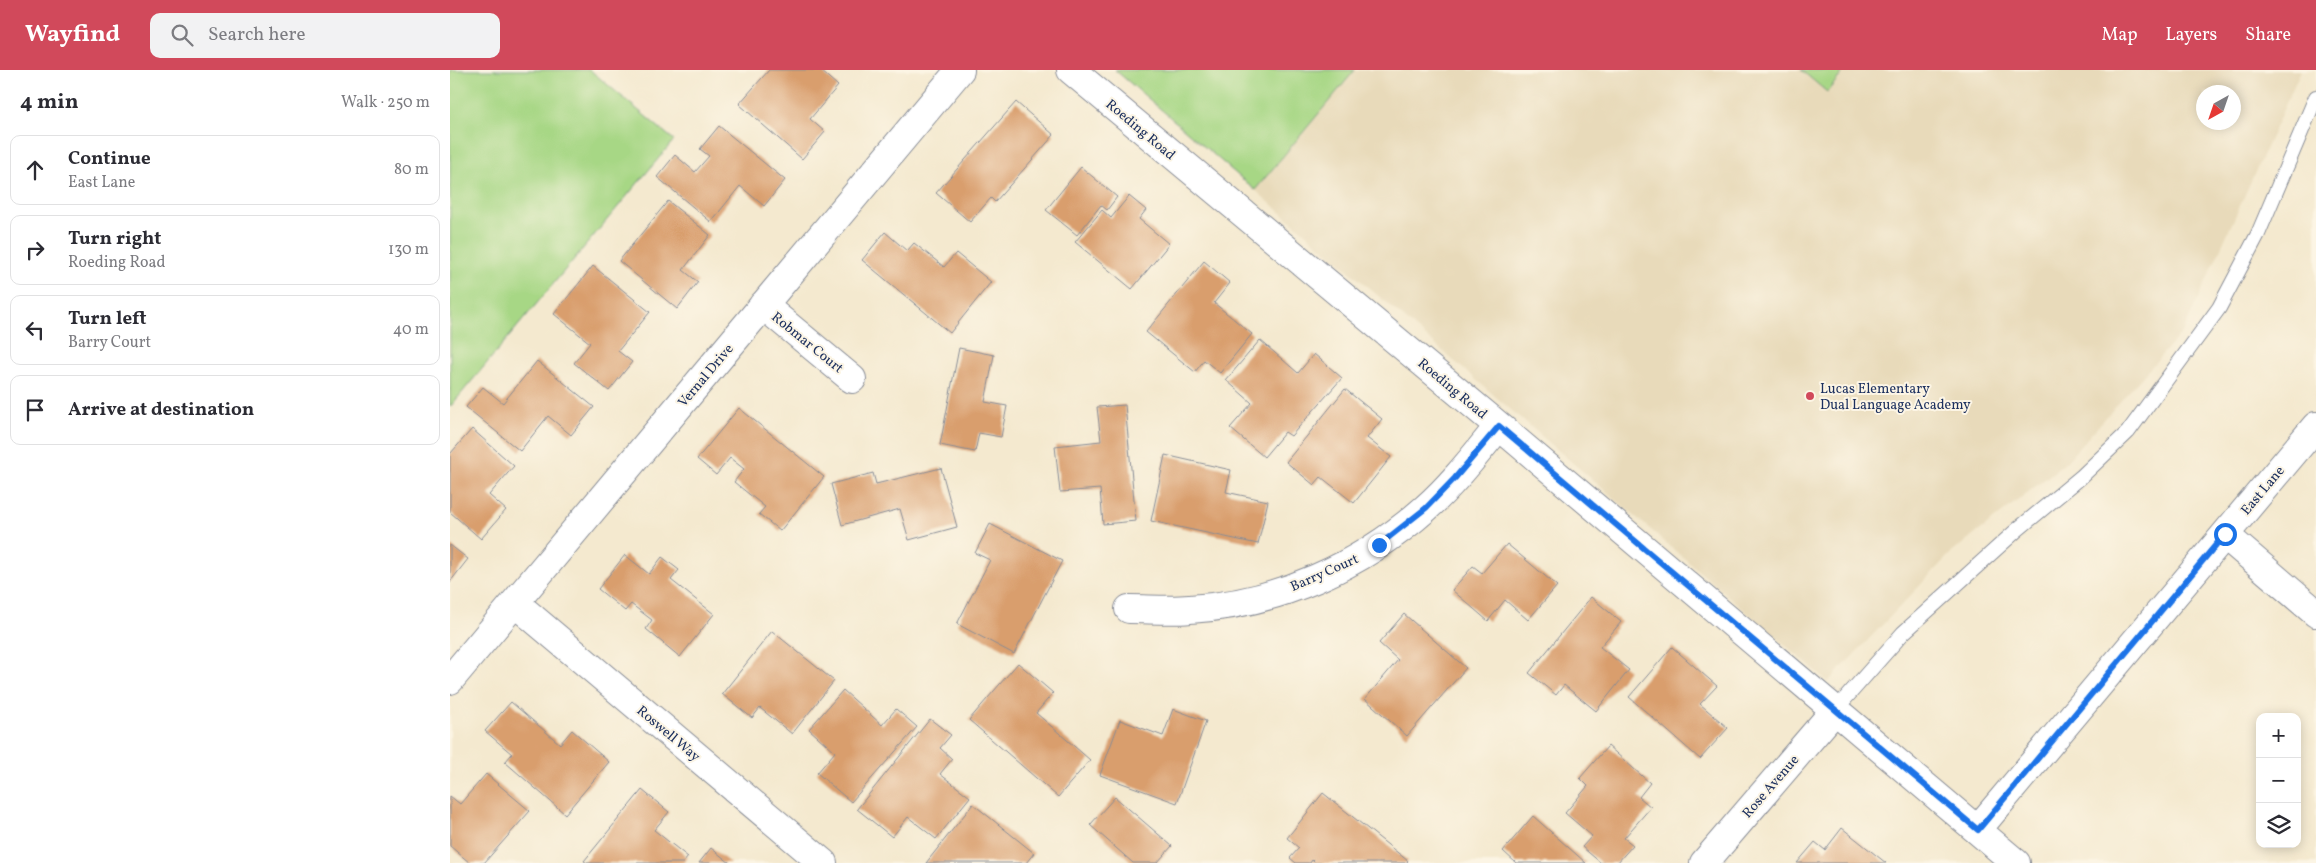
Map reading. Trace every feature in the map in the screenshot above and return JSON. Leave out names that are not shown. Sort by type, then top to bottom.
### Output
[{"type":"street","name":"Vernal Drive","points":[[450,680],[960,70]]},
{"type":"street","name":"Roeding Road","points":[[1071,70],[1499,426],[2016,863]]},
{"type":"street","name":"Robmar Court","points":[[763,306],[852,379]]},
{"type":"street","name":"Barry Court","points":[[1129,609],[1190,609],[1244,602],[1302,585],[1344,566],[1379,545],[1426,508],[1455,478],[1499,426]]},
{"type":"street","name":"East Lane","points":[[1978,830],[2316,426]]},
{"type":"street","points":[[2225,534],[2316,613]]},
{"type":"street","name":"Roswell Way","points":[[514,603],[823,863]]},
{"type":"street","name":"Rose Avenue","points":[[1704,863],[1836,709]]},
{"type":"lane","points":[[1836,709],[1903,633],[2017,530],[2081,477],[2128,432],[2219,308],[2258,234],[2316,97]]},
{"type":"shaded area","name":"Lucas Elementary Dual Language Academy","points":[[1355,70],[2301,70],[2184,330],[2065,463],[1949,555],[1828,682],[1255,190]]},
{"type":"green space","points":[[450,70],[590,70],[674,140],[450,407]]},
{"type":"green space","points":[[1115,70],[1355,70],[1255,190]]},
{"type":"green space","points":[[1801,70],[1845,70],[1827,92]]},
{"type":"building","points":[[769,70],[820,70],[838,86],[810,119],[825,132],[802,159],[739,104]]},
{"type":"building","points":[[1016,102],[1054,135],[995,202],[991,198],[970,222],[936,193]]},
{"type":"building","points":[[719,126],[785,180],[764,206],[740,186],[711,222],[657,177],[675,155],[695,172],[709,156],[700,149]]},
{"type":"building","points":[[1081,167],[1117,197],[1107,210],[1101,205],[1077,235],[1046,210]]},
{"type":"building","points":[[1129,196],[1146,210],[1139,219],[1169,244],[1132,289],[1075,242],[1102,210],[1111,218]]},
{"type":"building","points":[[668,201],[710,235],[683,270],[698,282],[677,309],[619,261]]},
{"type":"building","points":[[885,232],[907,251],[914,243],[944,267],[956,253],[991,282],[950,333],[862,260]]},
{"type":"building","points":[[1204,261],[1230,283],[1214,303],[1252,334],[1220,373],[1204,360],[1195,372],[1146,332]]},
{"type":"building","points":[[593,266],[650,312],[618,351],[632,362],[609,391],[574,363],[590,343],[554,314]]},
{"type":"building","points":[[1260,340],[1298,373],[1314,354],[1342,378],[1291,436],[1285,432],[1264,457],[1230,428],[1252,403],[1226,380]]},
{"type":"building","points":[[959,348],[994,355],[985,402],[1007,406],[1001,437],[979,433],[975,452],[940,445]]},
{"type":"building","points":[[537,361],[594,407],[571,435],[548,416],[520,451],[466,407],[483,387],[503,403]]},
{"type":"building","points":[[1345,389],[1382,419],[1367,438],[1391,457],[1354,503],[1321,477],[1314,485],[1286,462]]},
{"type":"building","points":[[1125,405],[1136,521],[1103,524],[1100,489],[1060,492],[1055,446],[1101,441],[1097,407]]},
{"type":"building","points":[[739,408],[824,477],[780,531],[759,514],[765,507],[734,482],[744,469],[730,458],[716,475],[697,459]]},
{"type":"building","points":[[472,429],[514,466],[489,495],[506,510],[481,539],[450,512],[450,454]]},
{"type":"building","points":[[1165,455],[1231,470],[1226,492],[1268,501],[1258,544],[1151,521]]},
{"type":"building","points":[[941,468],[957,527],[909,540],[900,509],[842,525],[831,484],[873,473],[876,484]]},
{"type":"building","points":[[990,524],[1062,561],[1014,654],[957,624],[990,560],[975,553]]},
{"type":"building","points":[[1507,544],[1557,586],[1528,620],[1505,600],[1488,621],[1452,590],[1473,566],[1482,573]]},
{"type":"building","points":[[450,545],[468,559],[450,582]]},
{"type":"building","points":[[625,555],[649,574],[662,557],[679,570],[671,580],[714,614],[680,657],[646,629],[652,620],[631,604],[625,611],[598,589]]},
{"type":"building","points":[[1591,597],[1621,622],[1600,647],[1629,670],[1596,711],[1564,685],[1556,695],[1529,673]]},
{"type":"building","points":[[1404,614],[1466,668],[1407,736],[1365,699],[1398,660],[1379,643]]},
{"type":"building","points":[[772,631],[834,681],[792,734],[760,708],[752,718],[722,694]]},
{"type":"building","points":[[1672,647],[1717,686],[1700,704],[1728,728],[1700,759],[1629,697]]},
{"type":"building","points":[[1018,663],[1053,693],[1036,713],[1090,760],[1058,797],[969,720]]},
{"type":"building","points":[[843,690],[882,725],[896,709],[917,727],[851,802],[817,773],[835,752],[809,729]]},
{"type":"building","points":[[511,702],[560,744],[572,730],[609,762],[565,814],[505,762],[512,754],[485,731]]},
{"type":"building","points":[[1173,709],[1206,721],[1177,803],[1100,775],[1120,720],[1163,736]]},
{"type":"building","points":[[930,719],[951,735],[940,748],[952,759],[940,774],[970,797],[936,839],[908,817],[892,837],[857,809]]},
{"type":"building","points":[[1608,746],[1650,783],[1639,797],[1651,807],[1624,838],[1633,845],[1617,863],[1601,863],[1582,847],[1592,836],[1565,813],[1588,786],[1580,778]]},
{"type":"building","points":[[486,774],[530,811],[484,863],[470,863],[450,846],[450,796],[460,804]]},
{"type":"building","points":[[642,790],[669,812],[654,830],[688,857],[683,863],[587,863],[584,861]]},
{"type":"building","points":[[1323,793],[1408,861],[1406,863],[1315,863],[1312,860],[1310,863],[1296,863],[1290,858],[1299,848],[1287,838]]},
{"type":"building","points":[[1115,797],[1172,846],[1157,863],[1133,863],[1090,825]]},
{"type":"building","points":[[973,804],[1034,853],[1026,863],[926,863]]},
{"type":"building","points":[[1533,816],[1586,863],[1516,863],[1503,851]]},
{"type":"building","points":[[1842,828],[1886,863],[1797,863],[1815,842],[1825,850]]},
{"type":"building","points":[[711,848],[730,863],[699,863]]},
{"type":"place","name":"Lucas Elementary Dual Language Academy","points":[[1810,396]]},
{"type":"route","points":[[1379,545],[1426,508],[1455,478],[1499,426],[1978,830],[2225,534]]}]
